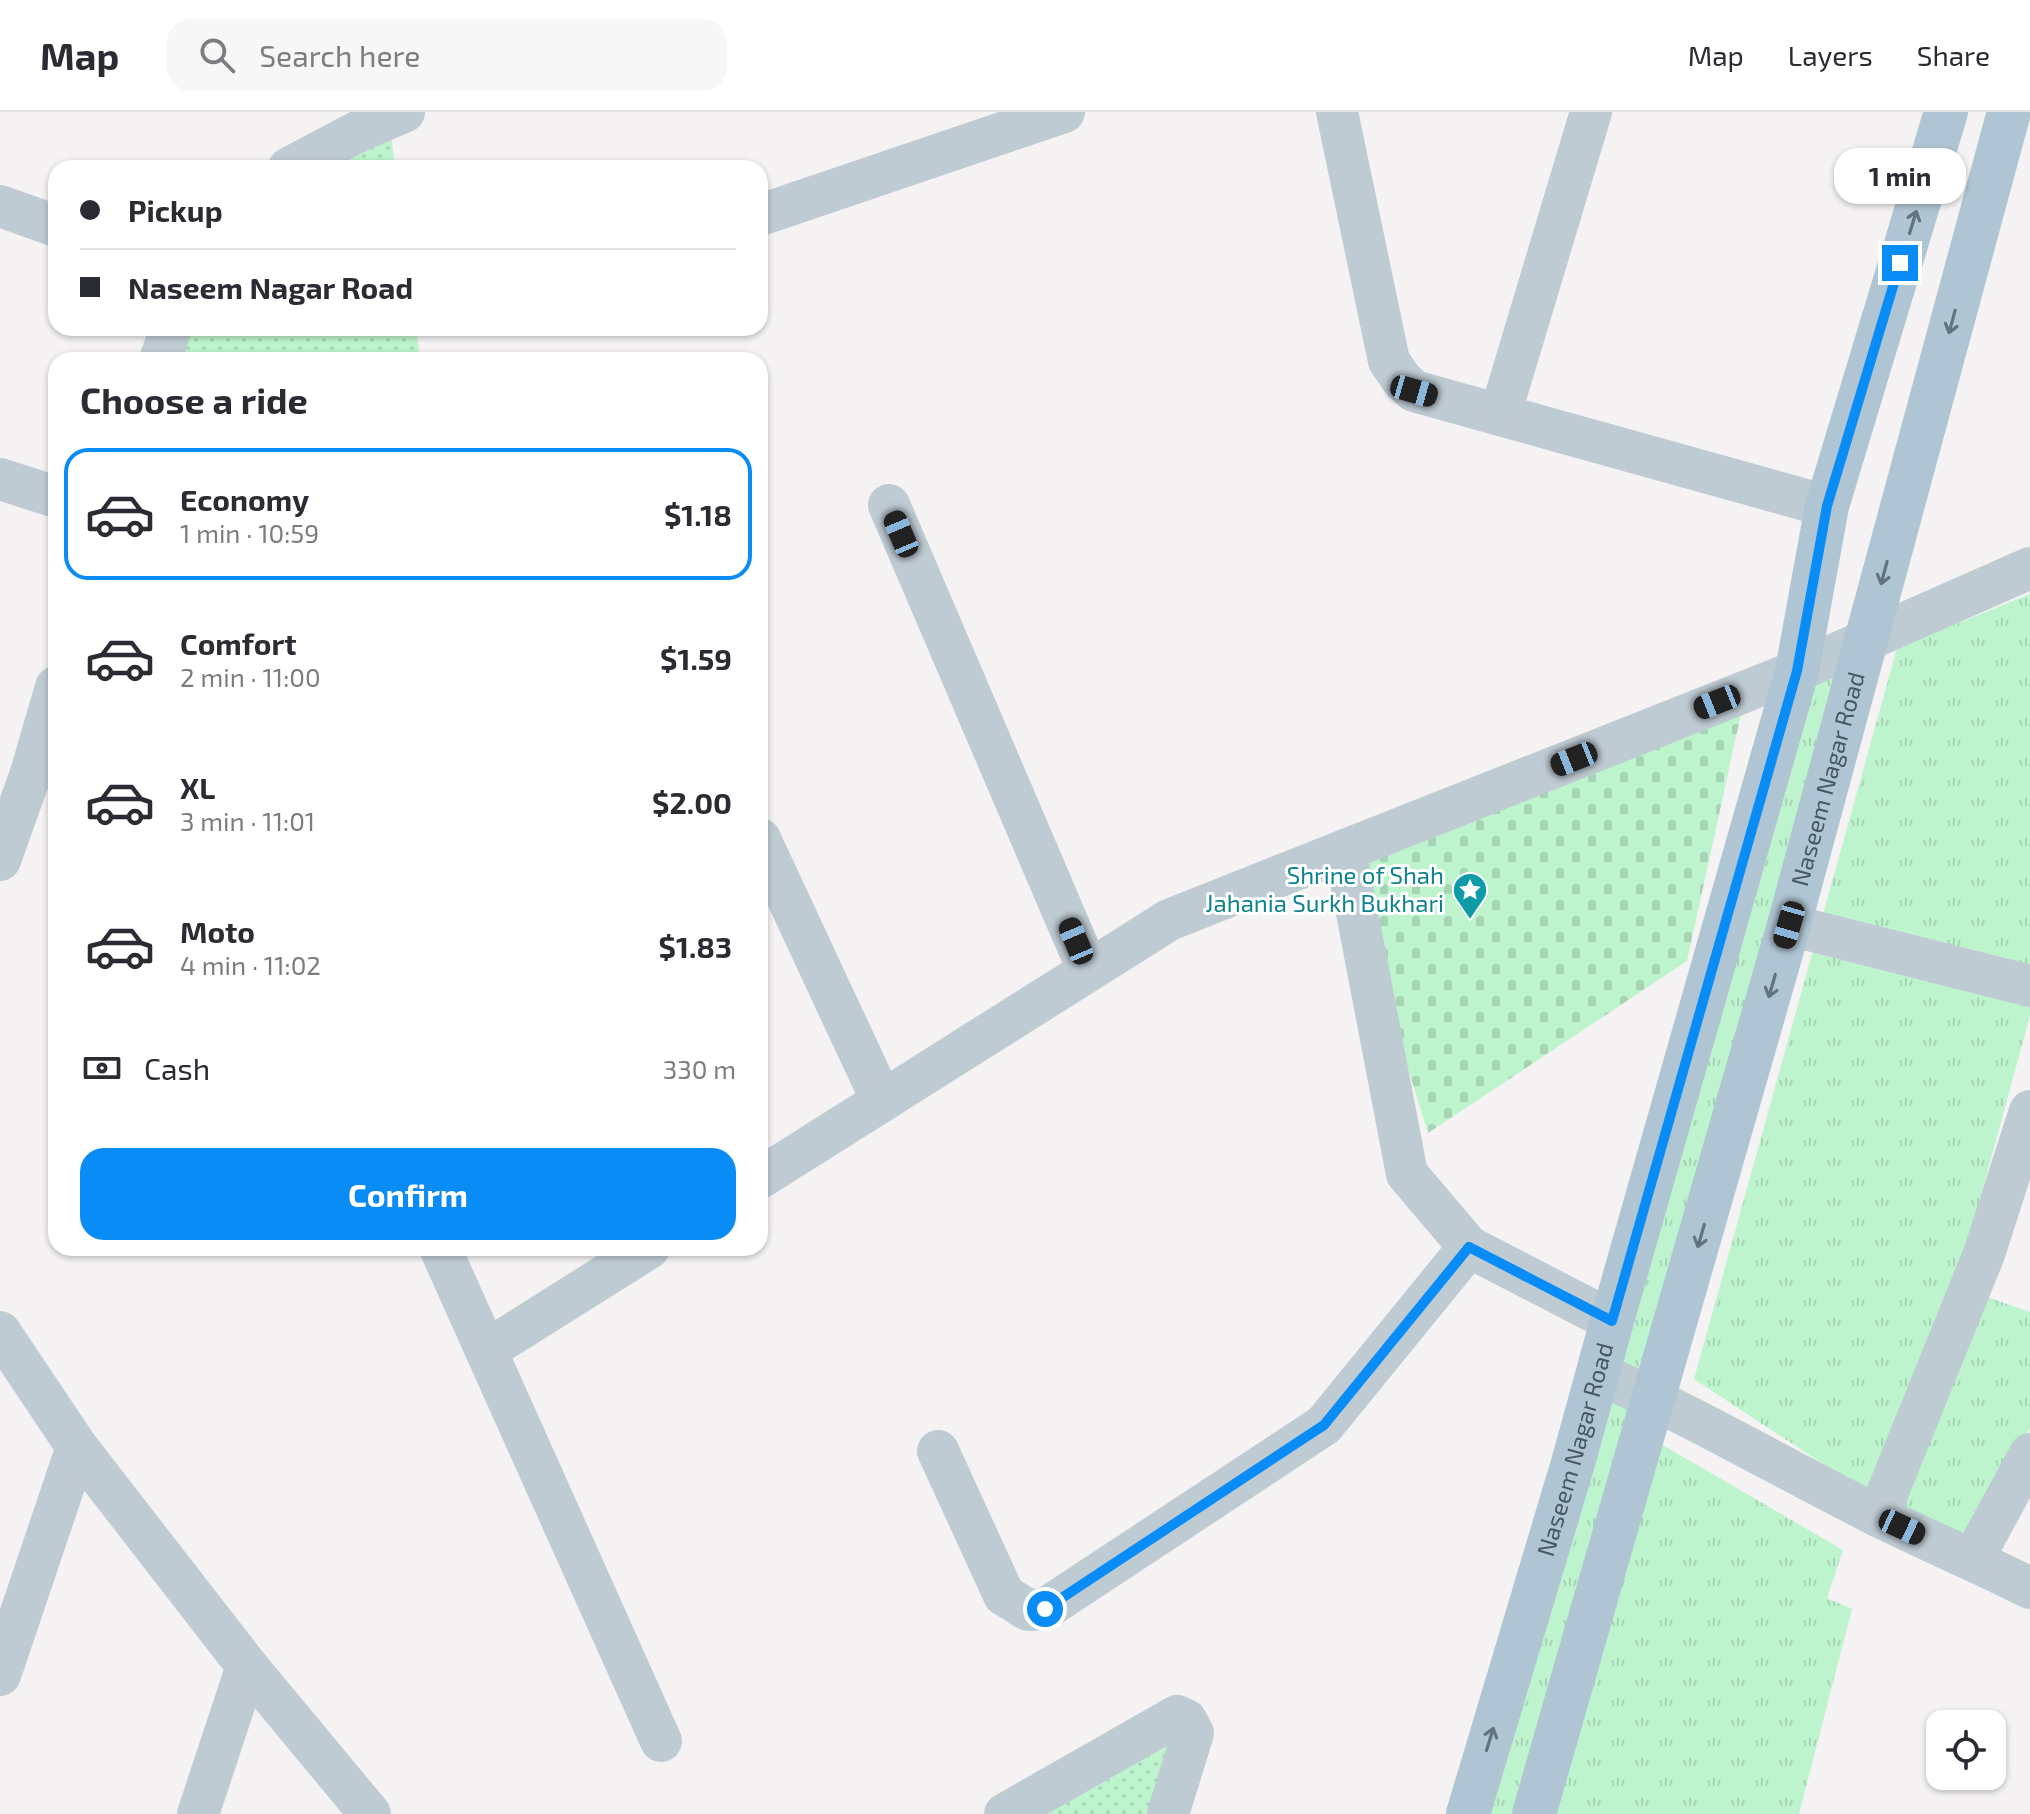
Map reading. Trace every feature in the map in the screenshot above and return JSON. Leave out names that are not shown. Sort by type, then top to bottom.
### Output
[{"type":"main road","name":"Naseem Nagar Road","points":[[1468,1814],[1573,1463],[1797,671],[1827,506],[1946,112]]},
{"type":"main road","name":"Naseem Nagar Road","points":[[1534,1814],[1789,925],[2009,112]]},
{"type":"street","points":[[304,160],[404,112]]},
{"type":"street","points":[[768,212],[1064,112]]},
{"type":"street","points":[[1337,112],[1389,361],[1414,391],[1827,506]]},
{"type":"street","points":[[1500,415],[1591,112]]},
{"type":"street","points":[[0,206],[48,223]]},
{"type":"street","points":[[0,479],[48,494]]},
{"type":"street","points":[[889,505],[1088,970]]},
{"type":"street","points":[[768,1173],[1169,920],[1797,671],[2030,568]]},
{"type":"street","points":[[0,860],[16,768],[48,703]]},
{"type":"street","points":[[1345,850],[1407,1174],[1469,1247],[1612,1321]]},
{"type":"street","points":[[768,856],[882,1101]]},
{"type":"street","points":[[1789,925],[2030,986]]},
{"type":"street","points":[[1878,1516],[1984,1254],[2030,1111]]},
{"type":"street","points":[[938,1451],[1004,1595],[1028,1610],[1045,1609],[1324,1425],[1469,1247]]},
{"type":"street","points":[[444,1256],[661,1741]]},
{"type":"street","points":[[487,1350],[636,1256]]},
{"type":"street","points":[[0,1332],[77,1447],[247,1666],[370,1814]]},
{"type":"street","points":[[1598,1373],[1655,1398],[1878,1516],[2030,1588]]},
{"type":"street","points":[[0,1675],[77,1447]]},
{"type":"street","points":[[1973,1559],[2030,1454]]},
{"type":"street","points":[[198,1814],[247,1666]]},
{"type":"street","points":[[1005,1814],[1177,1716],[1186,1720],[1193,1733],[1168,1814]]},
{"type":"green space","points":[[389,118],[394,160],[305,160]]},
{"type":"green space","points":[[168,336],[417,336],[419,352],[163,352]]},
{"type":"green space","points":[[2030,594],[2030,1016],[1956,1286],[2030,1312],[2030,1428],[1966,1541],[1867,1493],[1694,1379],[1897,648]]},
{"type":"green space","points":[[1866,642],[1644,1434],[1843,1550],[1827,1598],[1852,1609],[1799,1814],[1464,1814],[1797,671]]},
{"type":"green space","points":[[1746,691],[1687,961],[1428,1133],[1341,852]]},
{"type":"green space","points":[[1177,1716],[1170,1814],[1005,1814]]},
{"type":"place","name":"Shrine of Shah Jahania Surkh Bukhari","points":[[1470,921]]},
{"type":"route","points":[[1045,1609],[1324,1425],[1469,1247],[1612,1321],[1797,671],[1827,506],[1900,263]]}]
